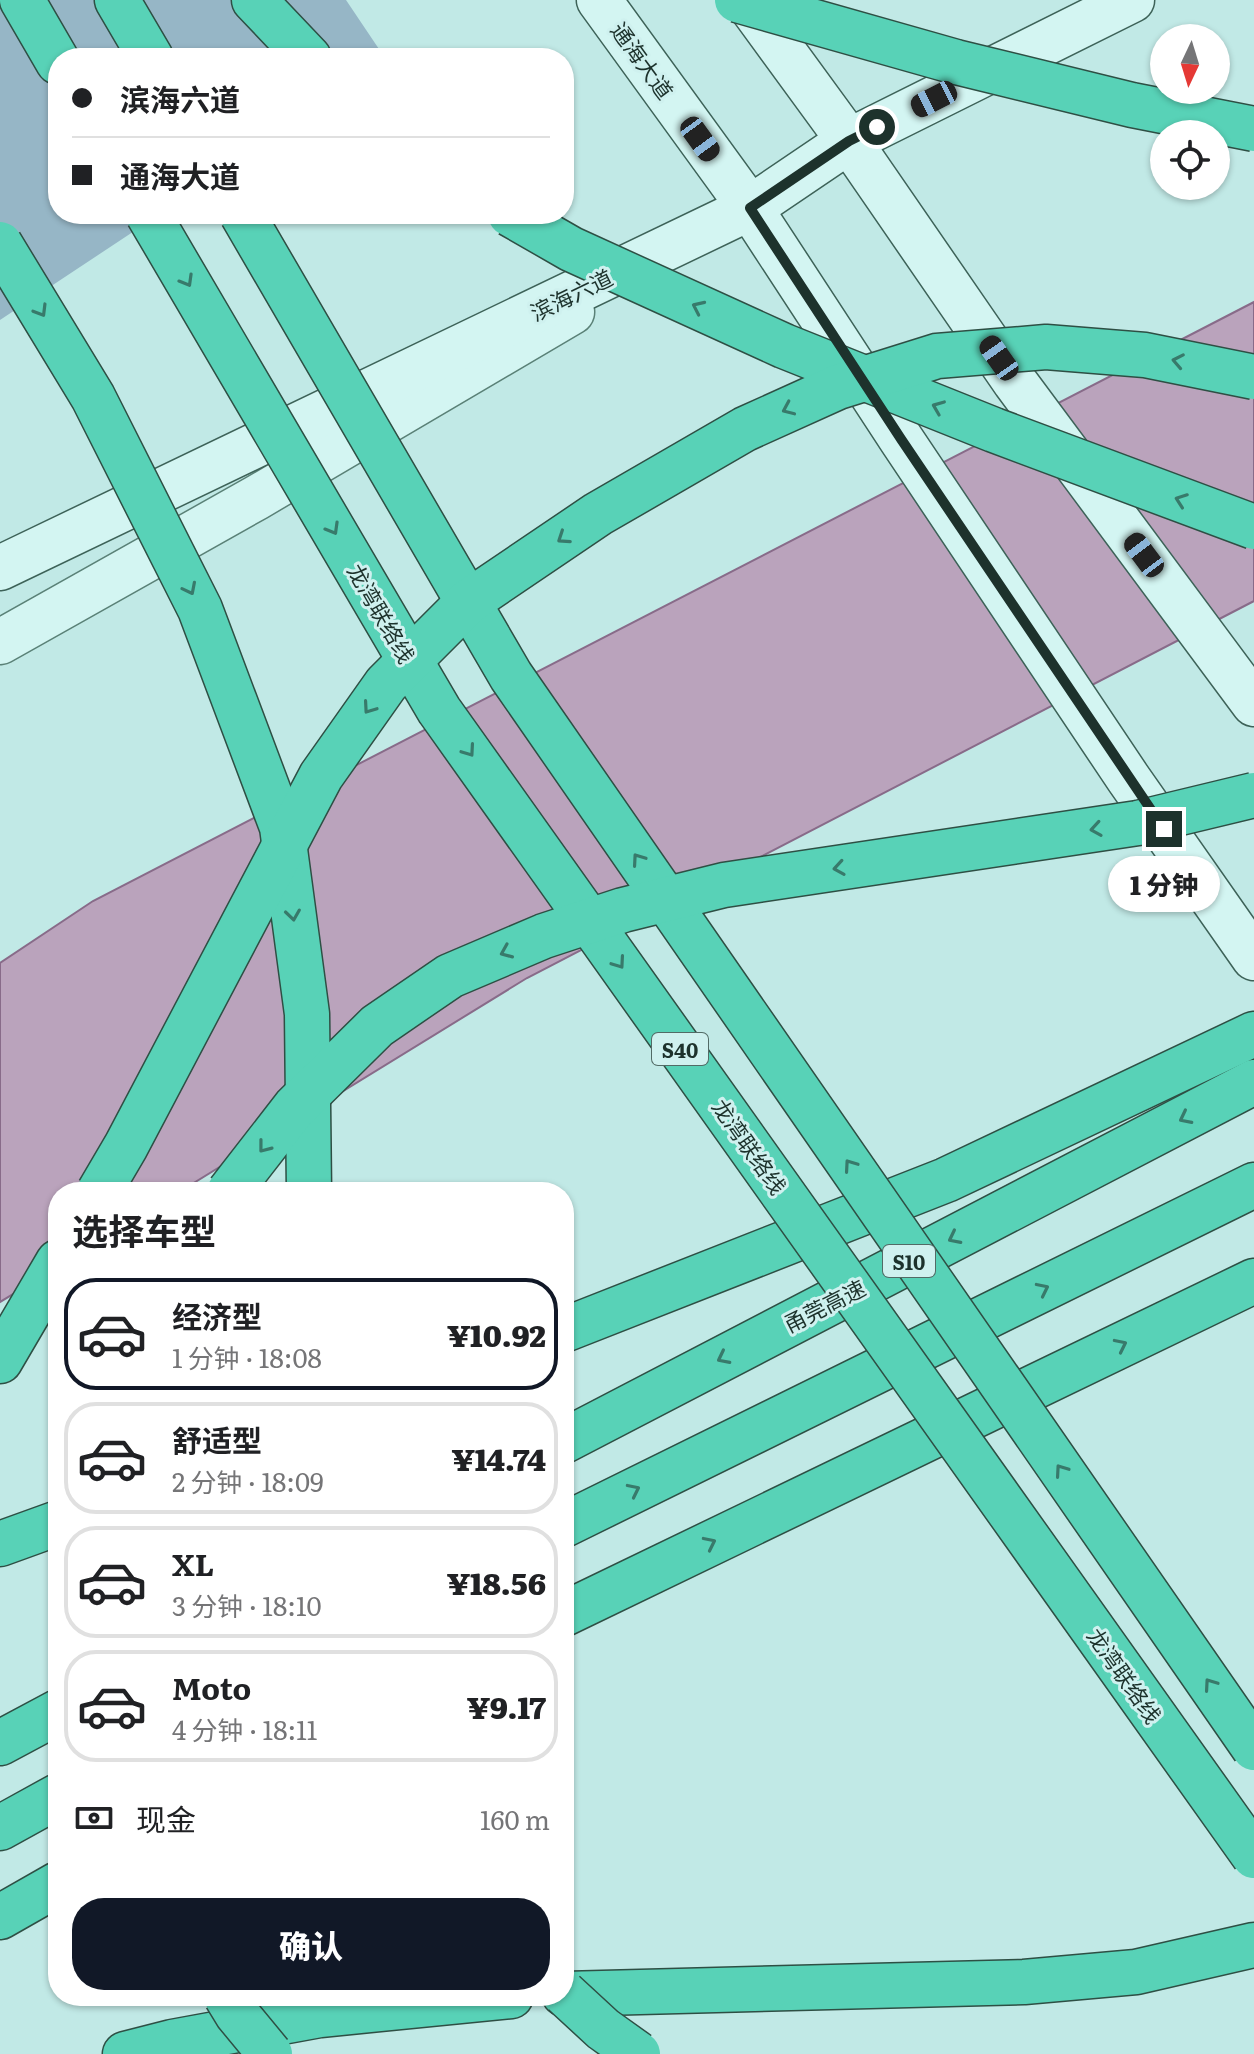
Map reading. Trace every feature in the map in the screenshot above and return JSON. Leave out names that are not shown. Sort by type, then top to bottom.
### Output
[{"type":"highway","points":[[22,0],[50,48]]},
{"type":"highway","points":[[117,0],[145,48]]},
{"type":"highway","points":[[254,0],[300,48]]},
{"type":"highway","points":[[737,0],[956,62],[1132,105],[1254,129]]},
{"type":"highway","name":"龙湾联络线","points":[[154,224],[439,710],[1254,1856]]},
{"type":"highway","points":[[248,224],[511,676],[1254,1748]]},
{"type":"highway","points":[[527,224],[571,249],[784,346],[994,430],[1254,527]]},
{"type":"highway","points":[[0,244],[93,397],[200,609],[282,827],[307,1014],[309,1182]]},
{"type":"highway","points":[[105,1182],[321,776],[386,684],[468,602],[598,514],[745,429],[838,387],[937,356],[1046,347],[1145,355],[1254,377]]},
{"type":"highway","points":[[237,1182],[295,1107],[377,1026],[450,976],[544,936],[623,910],[724,885],[1138,823],[1254,795]]},
{"type":"highway","points":[[574,1326],[946,1180],[1254,1034]]},
{"type":"highway","name":"甬莞高速","points":[[574,1436],[1254,1082]]},
{"type":"highway","points":[[574,1520],[1254,1185]]},
{"type":"highway","points":[[0,1361],[48,1279]]},
{"type":"highway","points":[[574,1609],[1254,1281]]},
{"type":"highway","points":[[0,1544],[48,1527]]},
{"type":"highway","points":[[0,1743],[48,1717]]},
{"type":"highway","points":[[0,1828],[48,1802]]},
{"type":"highway","points":[[0,1917],[48,1890]]},
{"type":"highway","points":[[574,1994],[1024,1982],[1136,1972],[1254,1945]]},
{"type":"highway","points":[[574,2003],[638,2054]]},
{"type":"highway","points":[[232,2006],[270,2054]]},
{"type":"highway","points":[[125,2054],[172,2042],[320,2015],[410,2006]]},
{"type":"street","name":"通海大道","points":[[599,0],[750,208],[1128,778],[1254,958]]},
{"type":"street","points":[[746,0],[849,141],[1015,382],[1254,704]]},
{"type":"street","name":"滨海六道","points":[[0,568],[750,208],[849,141],[1132,0]]},
{"type":"street","points":[[0,642],[256,498],[750,208]]},
{"type":"shaded area","points":[[0,0],[346,0],[378,48],[48,48],[48,224],[145,224],[0,320]]},
{"type":"shaded area","points":[[1254,302],[1254,601],[527,978],[195,1182],[48,1182],[48,1273],[0,1302],[0,963],[93,901]]},
{"type":"route","points":[[877,127],[849,141],[750,208],[901,439],[1164,829]]}]
